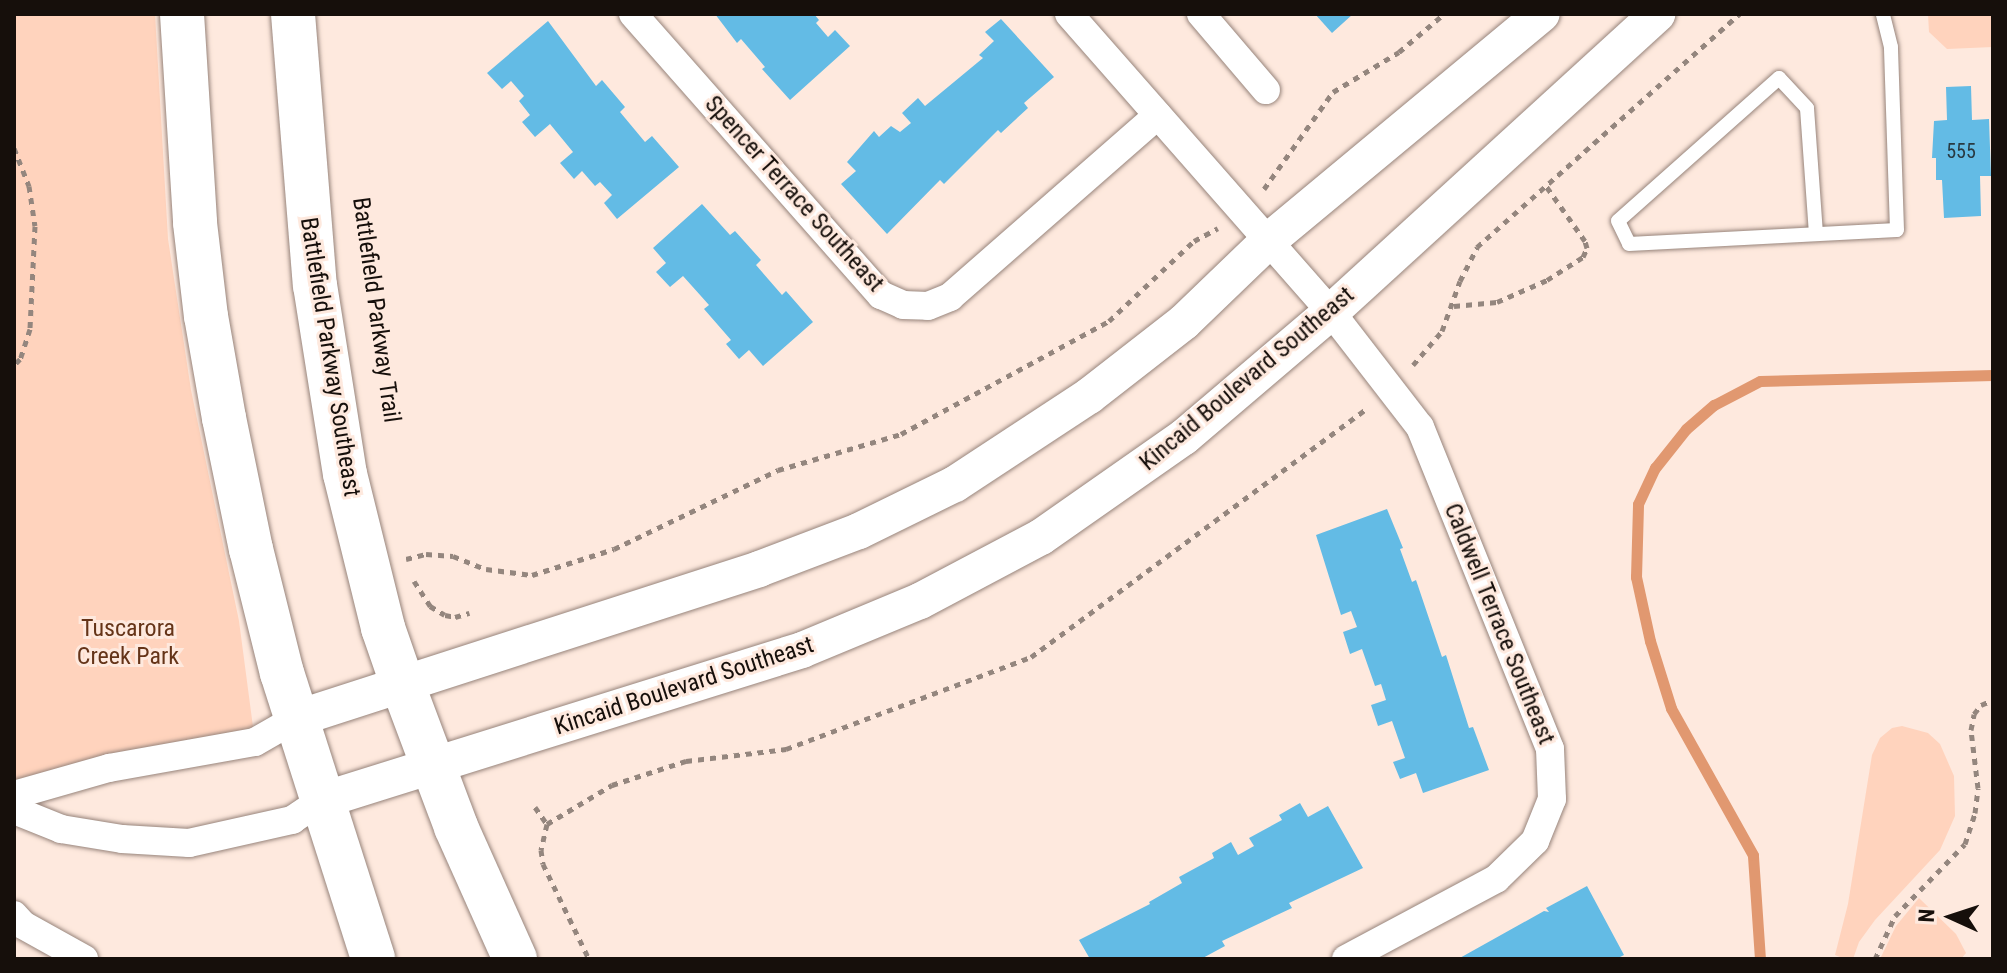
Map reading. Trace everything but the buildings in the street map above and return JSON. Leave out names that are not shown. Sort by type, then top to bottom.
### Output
[{"type":"main road","points":[[182,14],[206,316],[251,549],[295,719],[373,959]]},
{"type":"main road","name":"Battlefield Parkway Southeast","points":[[293,14],[304,183],[324,354],[345,474],[383,628],[402,683],[456,827],[515,959]]},
{"type":"street","name":"Spencer Terrace Southeast","points":[[633,14],[881,295],[903,305],[928,306],[950,297],[1158,115]]},
{"type":"street","points":[[1069,14],[1331,312]]},
{"type":"street","points":[[1201,14],[1266,90]]},
{"type":"street","points":[[14,795],[109,768],[255,742],[295,719],[759,569],[859,531],[955,484],[1089,396],[1184,322],[1267,242],[1542,14]]},
{"type":"street","name":"Kincaid Boulevard Southeast","points":[[320,801],[433,763],[802,650],[920,601],[1041,537],[1184,437],[1331,312],[1657,14]]},
{"type":"street","name":"Caldwell Terrace Southeast","points":[[1331,312],[1420,427],[1550,749],[1552,799],[1535,841],[1496,879],[1346,959]]},
{"type":"street","points":[[14,810],[61,829],[122,839],[189,843],[292,820],[320,801]]},
{"type":"street","points":[[14,915],[23,925],[84,959]]},
{"type":"lane","points":[[1816,234],[1807,108],[1779,78],[1618,221],[1629,244],[1897,230],[1891,47],[1883,14]]},
{"type":"path","points":[[469,613],[455,617],[430,606],[400,560],[426,554],[453,556],[486,569],[532,575],[614,549],[778,470],[901,434],[1109,321],[1194,241],[1243,214],[1333,92],[1399,52],[1444,14]]},
{"type":"path","points":[[14,148],[29,186],[35,226],[30,329],[20,359],[14,365]]},
{"type":"path","points":[[1454,306],[1497,302],[1547,280],[1583,257],[1587,248],[1585,241],[1546,186]]},
{"type":"path","points":[[1875,959],[1895,916],[1965,844],[1975,813],[1978,788],[1971,730],[1974,714],[1981,705],[1993,700]]},
{"type":"path","points":[[535,807],[547,824],[541,850],[543,864],[589,959]]},
{"type":"green space","name":"Tuscarora Creek Park","points":[[14,14],[155,14],[168,239],[191,390],[239,621],[255,742],[14,795]]},
{"type":"green space","points":[[1928,14],[1993,14],[1993,47],[1947,49],[1929,32]]},
{"type":"green space","points":[[1902,726],[1928,733],[1940,744],[1954,776],[1955,816],[1940,850],[1875,920],[1859,942],[1853,959],[1845,959],[1835,955],[1848,904],[1872,755],[1880,738],[1892,728]]},
{"type":"green space","points":[[1919,898],[1956,934],[1966,953],[1961,959],[1880,959],[1896,926]]},
{"type":"waterway","points":[[1760,959],[1753,855],[1671,708],[1650,641],[1636,577],[1638,504],[1655,468],[1686,429],[1714,405],[1760,381],[1993,375]]}]
